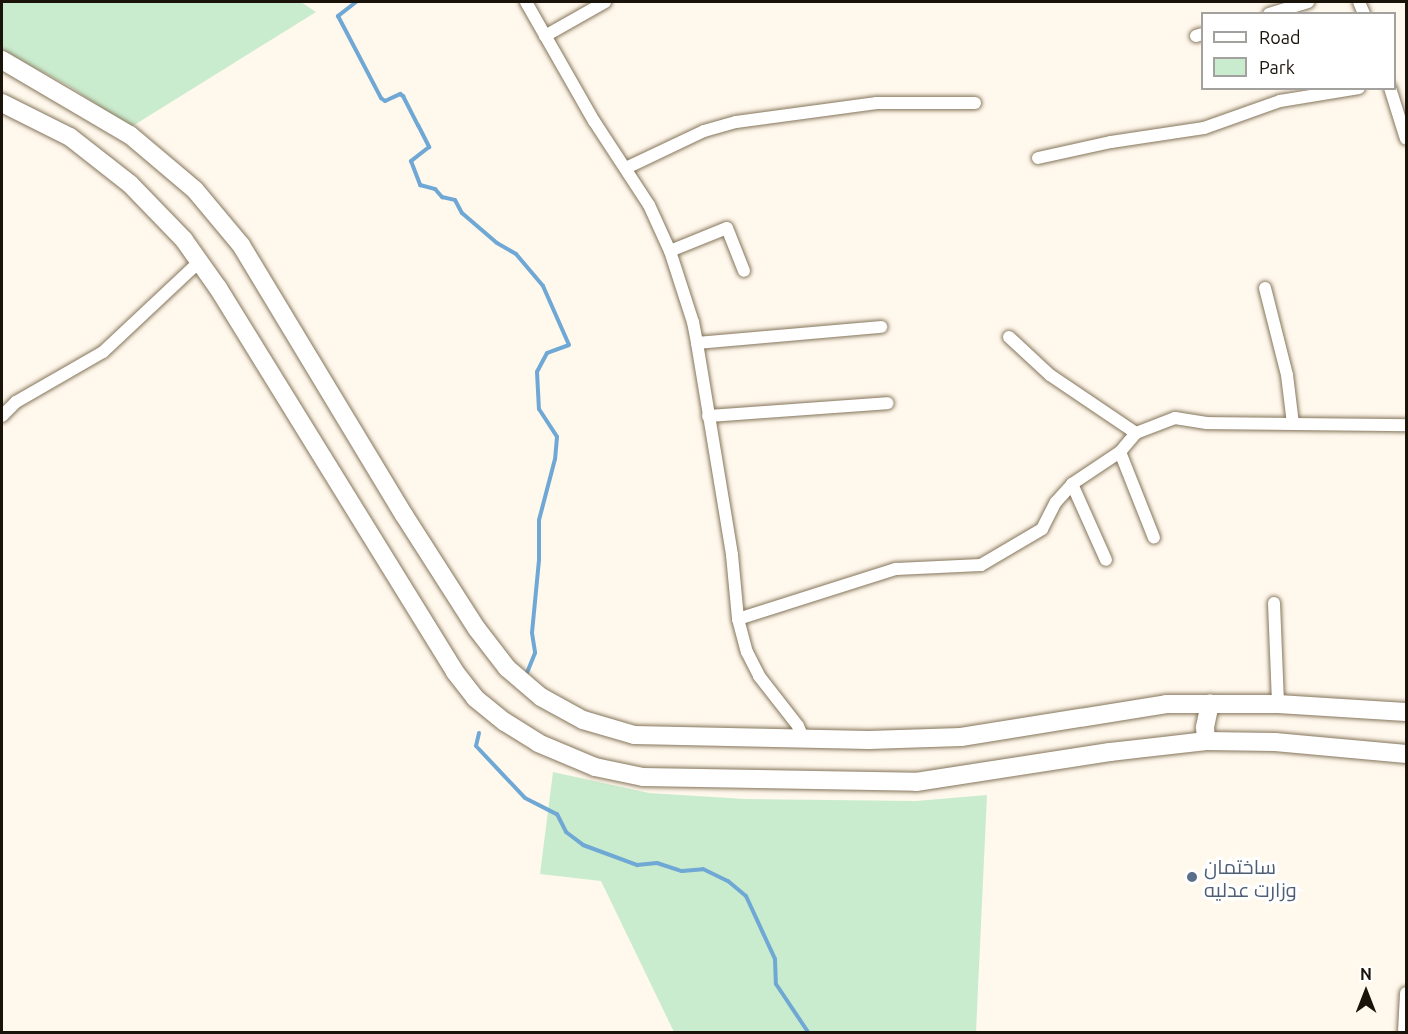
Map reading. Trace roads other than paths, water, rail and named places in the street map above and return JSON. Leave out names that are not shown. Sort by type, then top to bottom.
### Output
[{"type":"street","points":[[526,2],[594,121],[649,204],[670,251],[693,322],[732,555],[738,619],[747,652],[759,676],[798,726],[803,738]]},
{"type":"street","points":[[545,36],[605,2]]},
{"type":"street","points":[[1276,12],[1308,2]]},
{"type":"street","points":[[2,60],[130,135],[201,198],[241,245],[404,515],[477,629],[507,668],[541,697],[583,720],[634,735],[803,738],[961,737],[1166,704],[1278,704],[1407,712]]},
{"type":"street","points":[[1038,158],[1111,142],[1204,128],[1280,101],[1347,90]]},
{"type":"street","points":[[1391,90],[1407,139]]},
{"type":"street","points":[[2,103],[70,137],[122,178],[184,240],[455,672],[475,698],[505,722],[538,743],[595,767],[643,777],[916,782],[1110,752],[1206,741],[1275,742],[1407,754]]},
{"type":"street","points":[[626,168],[704,132],[736,122],[877,103],[975,104]]},
{"type":"street","points":[[670,251],[727,228],[744,271]]},
{"type":"street","points":[[2,416],[16,402],[103,352],[199,262]]},
{"type":"street","points":[[1265,288],[1287,375],[1293,424]]},
{"type":"street","points":[[697,343],[881,327]]},
{"type":"street","points":[[1009,337],[1050,375],[1136,433]]},
{"type":"street","points":[[708,416],[888,403]]},
{"type":"street","points":[[738,619],[896,569],[981,565],[1042,529],[1056,502],[1072,484],[1120,452],[1136,433],[1175,418],[1207,423],[1407,424]]},
{"type":"street","points":[[1120,452],[1154,538]]},
{"type":"street","points":[[1072,484],[1106,560]]},
{"type":"street","points":[[1274,603],[1278,704]]},
{"type":"street","points":[[1206,741],[1205,727],[1210,704]]},
{"type":"street","points":[[1404,1032],[1407,993]]},
{"type":"waterway","points":[[356,2],[338,16],[381,98],[385,101],[400,94],[403,96],[429,147],[411,161],[420,185],[435,189],[442,197],[455,200],[462,213],[497,243],[516,254],[543,286],[569,345],[547,353],[537,372],[539,409],[557,437],[555,459],[539,520],[539,560],[532,633],[535,653],[526,675]]},
{"type":"waterway","points":[[479,733],[476,746],[525,798],[557,814],[566,832],[583,845],[637,865],[657,863],[682,871],[703,869],[728,881],[746,896],[775,959],[776,984],[808,1032]]},
{"type":"place","name":"ساختمان وزارت عدلیه","points":[[1192,877]]}]
